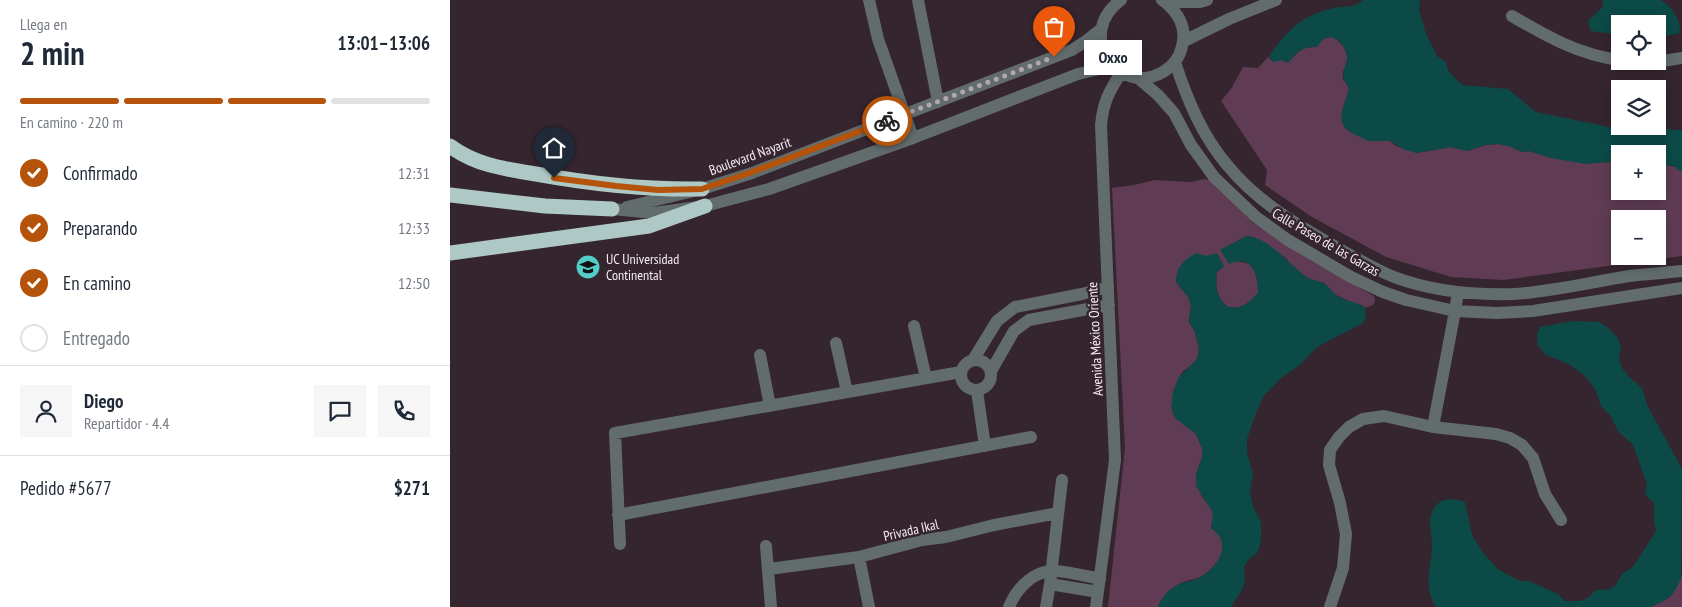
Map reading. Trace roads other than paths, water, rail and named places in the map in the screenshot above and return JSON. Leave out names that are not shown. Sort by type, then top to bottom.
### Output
[{"type":"highway","points":[[450,146],[458,152],[490,166],[570,180],[658,190],[702,189]]},
{"type":"highway","points":[[450,195],[546,206],[612,209]]},
{"type":"highway","points":[[450,253],[649,226],[705,206]]},
{"type":"street","points":[[869,0],[878,39],[913,138]]},
{"type":"street","points":[[918,0],[938,102]]},
{"type":"street","points":[[1119,0],[1106,13],[1100,30],[1100,43],[1104,55],[1117,69],[1138,78],[1148,78],[1168,70],[1181,52],[1184,41],[1180,19],[1174,9],[1164,1]]},
{"type":"street","points":[[1164,1],[1200,2],[1207,0]]},
{"type":"street","points":[[1184,41],[1229,19],[1276,0]]},
{"type":"street","points":[[1512,16],[1553,40],[1574,49],[1611,59]]},
{"type":"street","name":"Boulevard Nayarit","points":[[612,209],[702,189],[752,172],[1072,50],[1100,30]]},
{"type":"street","points":[[1666,61],[1682,58]]},
{"type":"street","name":"Calle Paseo de las Garzas","points":[[1175,62],[1190,107],[1228,166],[1259,197],[1277,211],[1324,240],[1393,277],[1458,292],[1513,294],[1569,287],[1629,276],[1682,271]]},
{"type":"street","points":[[612,209],[654,214],[705,206],[768,189],[913,138],[1078,74],[1117,69]]},
{"type":"street","name":"Avenida México Oriente","points":[[1096,607],[1115,460],[1101,125],[1103,106],[1117,69]]},
{"type":"street","name":"Calle Paseo de las Garzas","points":[[1138,78],[1158,95],[1174,113],[1192,145],[1214,177],[1256,217],[1288,240],[1383,292],[1406,300],[1455,311],[1497,313],[1533,311],[1682,288]]},
{"type":"street","points":[[1214,177],[1228,166]]},
{"type":"street","points":[[973,360],[997,322],[1015,307],[1108,287]]},
{"type":"street","points":[[1433,427],[1458,292]]},
{"type":"street","points":[[992,371],[988,364],[981,360],[973,360],[965,364],[961,372],[962,381],[968,388],[977,391],[986,388],[991,380],[992,371],[1014,332],[1029,320],[1108,305]]},
{"type":"street","points":[[914,326],[926,378]]},
{"type":"street","points":[[836,343],[847,392]]},
{"type":"street","points":[[760,355],[770,406]]},
{"type":"street","points":[[620,544],[615,433],[961,372]]},
{"type":"street","points":[[977,391],[985,446]]},
{"type":"street","points":[[1330,607],[1342,568],[1346,534],[1340,503],[1329,465],[1330,450],[1349,427],[1363,419],[1384,416],[1433,427],[1496,434],[1510,438],[1522,445],[1533,458],[1545,494],[1561,520]]},
{"type":"street","points":[[618,515],[1031,437]]},
{"type":"street","points":[[1046,607],[1062,480]]},
{"type":"street","name":"Privada Ikal","points":[[769,569],[859,557],[922,540],[946,537],[994,524],[1058,513]]},
{"type":"street","points":[[766,546],[771,607]]},
{"type":"street","points":[[859,557],[869,607]]},
{"type":"street","points":[[1009,607],[1015,593],[1024,583],[1034,577],[1051,577],[1099,585]]},
{"type":"place","name":"Oxxo","points":[[1054,57]]},
{"type":"place","name":"UC Universidad Continental","points":[[588,267]]}]
